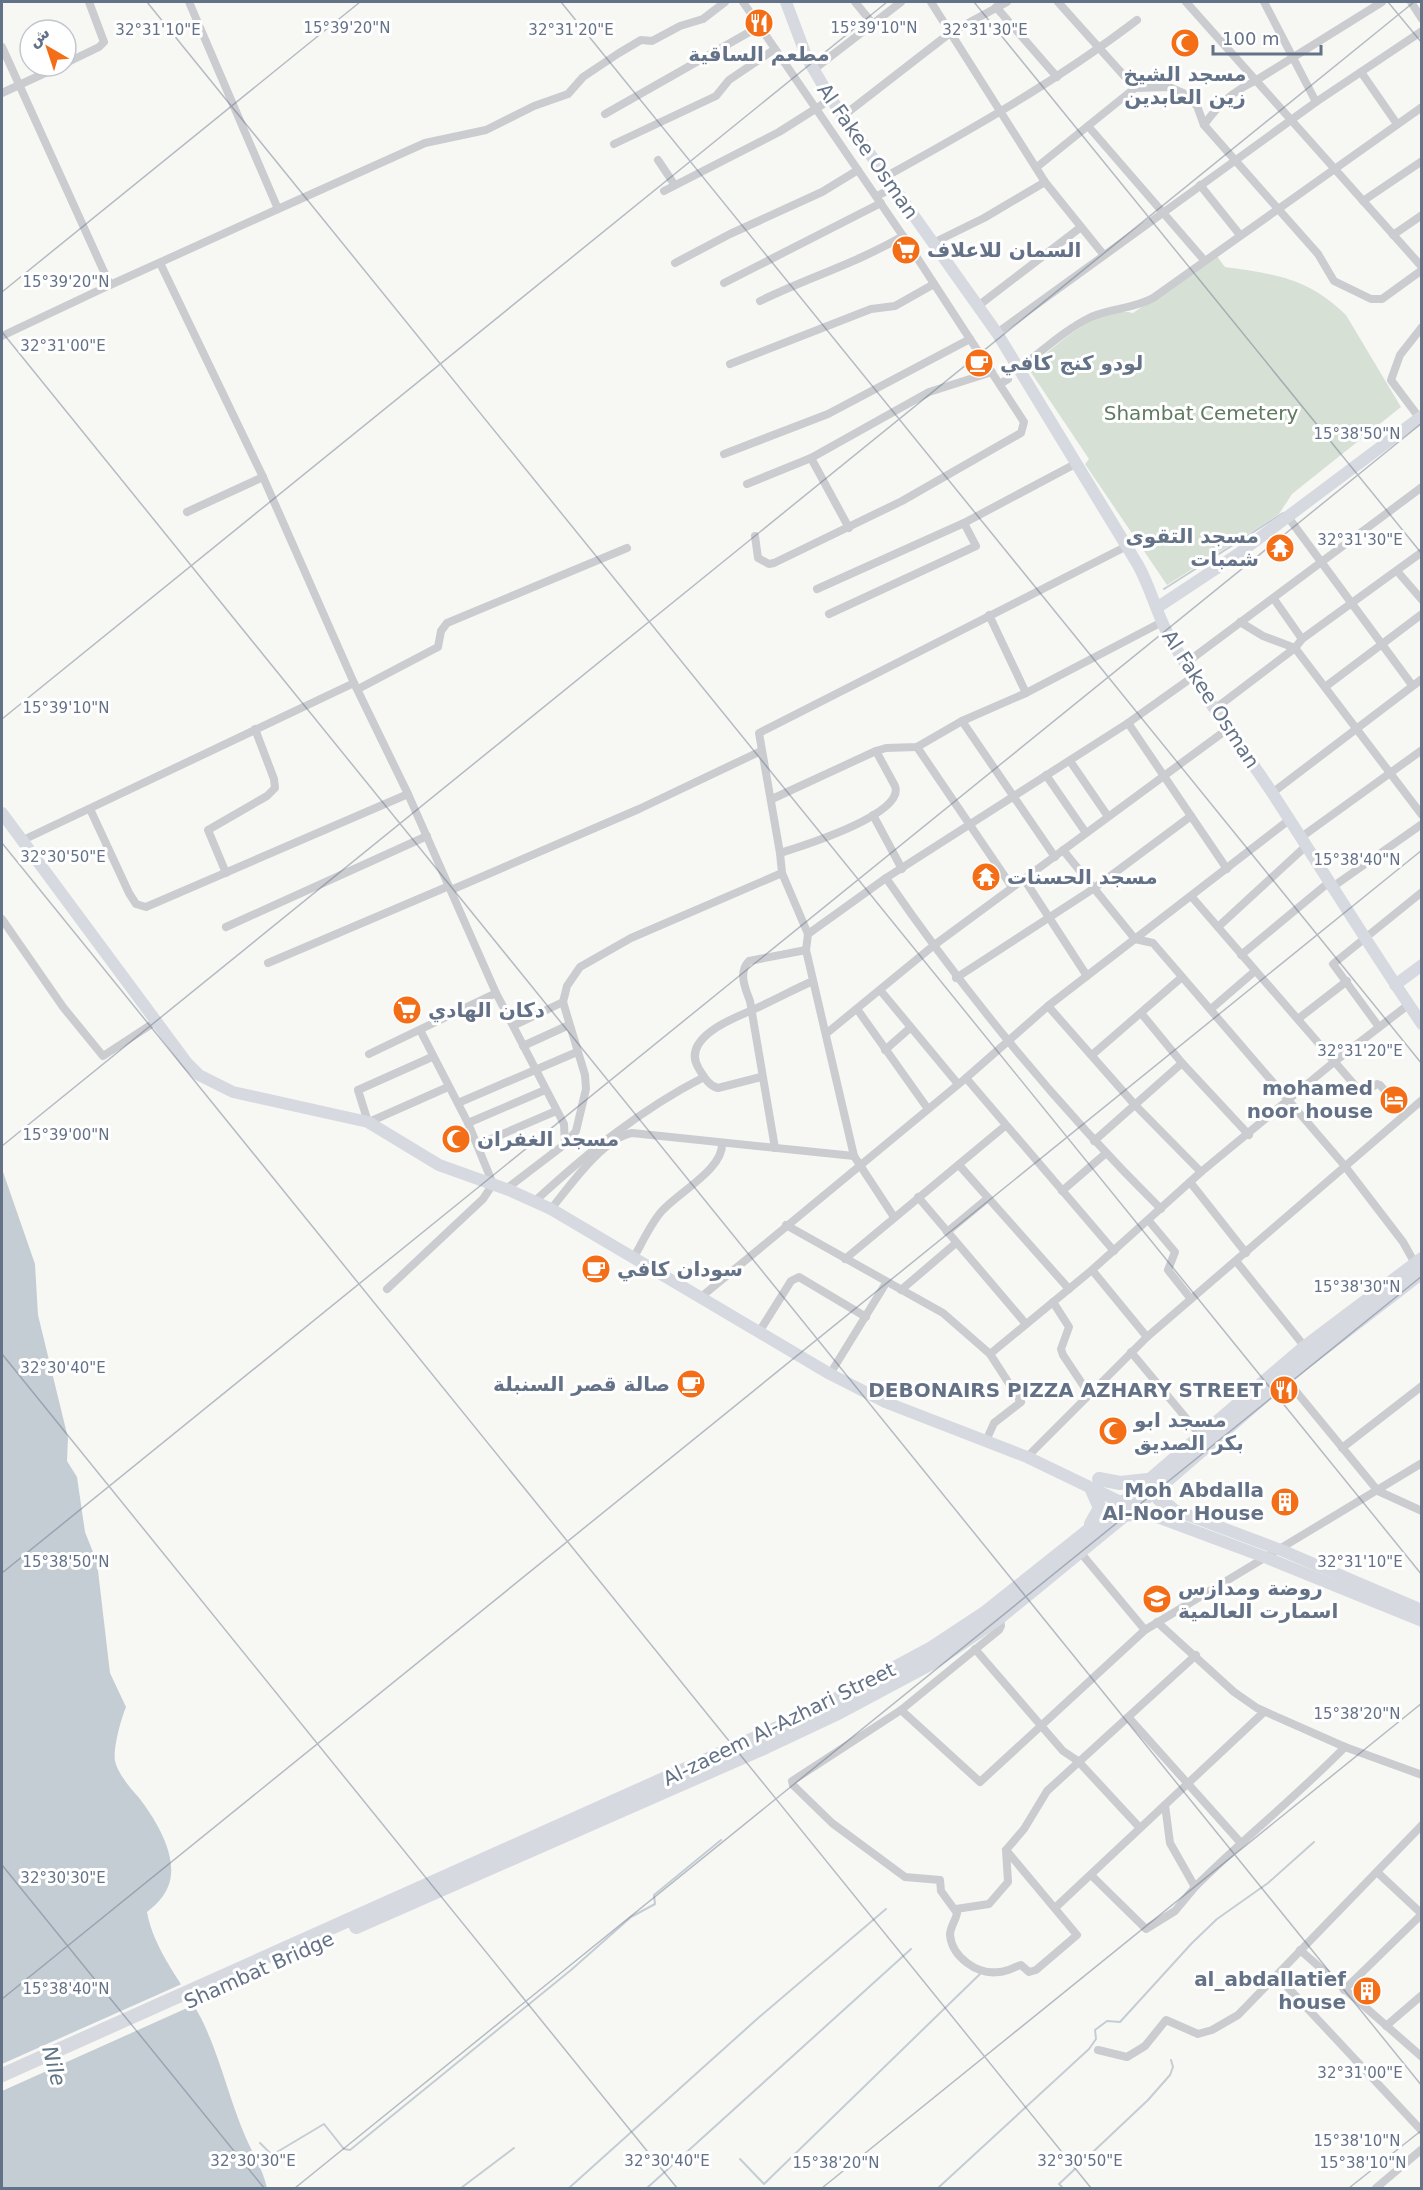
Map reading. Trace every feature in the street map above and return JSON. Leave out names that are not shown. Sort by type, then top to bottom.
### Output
[{"type":"main road","name":"Al-zaeem Al-Azhari Street","points":[[516,1852],[836,1714],[937,1660],[1000,1617],[1120,1518],[1136,1503],[1149,1480],[1305,1347],[1420,1270]]},
{"type":"main road","name":"Al-zaeem Al-Azhari Street","points":[[516,1852],[808,1714],[885,1675],[986,1612],[1084,1534],[1136,1503],[1165,1482],[1285,1378],[1420,1270]]},
{"type":"main road","points":[[1084,1534],[1098,1516],[1100,1508],[1095,1484],[1120,1484],[1149,1480]]},
{"type":"main road","points":[[1165,1482],[1158,1493],[1159,1499],[1170,1508]]},
{"type":"main road","name":"Shambat Bridge","points":[[2,2075],[516,1852]]},
{"type":"main road","name":"Shambat Bridge","points":[[2,2084],[516,1852]]},
{"type":"street","points":[[78,57],[104,42],[89,2]]},
{"type":"street","points":[[189,2],[278,209]]},
{"type":"street","points":[[2,336],[425,143],[486,130],[534,106],[568,94],[583,77],[619,53],[642,40],[652,41],[680,26],[703,19],[725,2]]},
{"type":"street","points":[[743,2],[879,200],[992,372],[1004,381],[1024,422],[1024,429],[1021,433],[902,501],[769,564],[762,562],[755,554],[755,536]]},
{"type":"street","points":[[855,2],[873,24]]},
{"type":"street","points":[[813,70],[901,2]]},
{"type":"street","points":[[931,2],[1045,182],[1103,254]]},
{"type":"street","points":[[843,116],[950,33],[1007,2]]},
{"type":"street","points":[[1058,2],[1135,88]]},
{"type":"street","points":[[1037,167],[1135,88],[1168,87],[1183,93],[1197,106],[1204,125],[1318,254],[1334,281],[1371,299],[1382,299],[1422,268],[1188,5],[1200,2]]},
{"type":"street","points":[[1264,2],[1316,102]]},
{"type":"street","points":[[1204,125],[1218,104],[1236,90],[1255,81],[1382,2]]},
{"type":"street","points":[[1411,2],[1422,19]]},
{"type":"street","name":"Al Fakee Osman","points":[[789,3],[813,70],[885,177],[1020,368],[1147,580],[1162,622],[1186,663],[1272,793],[1362,938],[1422,1024]]},
{"type":"street","points":[[996,7],[1057,77]]},
{"type":"street","points":[[885,177],[1000,114],[1101,48],[1137,20]]},
{"type":"street","points":[[605,114],[760,26]]},
{"type":"street","points":[[997,333],[1103,254],[1316,102],[1422,31]]},
{"type":"street","points":[[2,47],[110,285]]},
{"type":"street","points":[[614,144],[716,96],[729,80],[775,49]]},
{"type":"street","points":[[1361,72],[1397,124]]},
{"type":"street","points":[[2,93],[35,78]]},
{"type":"street","points":[[664,190],[779,132],[799,121],[815,107],[831,99]]},
{"type":"street","points":[[1020,368],[1084,321],[1102,313],[1140,305],[1422,107]]},
{"type":"street","points":[[1088,126],[1164,211],[1204,260]]},
{"type":"street","points":[[658,160],[674,184]]},
{"type":"street","points":[[1363,201],[1422,161]]},
{"type":"street","points":[[675,263],[730,234],[822,192],[858,170]]},
{"type":"street","points":[[933,243],[984,218],[1045,182]]},
{"type":"street","points":[[1200,185],[1240,235]]},
{"type":"street","points":[[724,283],[879,200],[893,188]]},
{"type":"street","points":[[1393,235],[1422,214]]},
{"type":"street","points":[[978,306],[1081,227]]},
{"type":"street","points":[[760,301],[802,281],[820,276],[903,236]]},
{"type":"street","points":[[160,263],[263,477],[496,993],[515,1025],[534,1070],[564,1124],[566,1144]]},
{"type":"street","points":[[730,364],[871,309],[895,306],[934,284]]},
{"type":"street","points":[[1158,607],[1188,589],[1421,418],[1391,380],[1400,355],[1422,327]]},
{"type":"street","points":[[724,454],[828,414],[970,339]]},
{"type":"street","points":[[747,484],[811,458],[929,392],[992,372]]},
{"type":"street","points":[[811,458],[849,528]]},
{"type":"street","points":[[817,589],[964,523],[1077,463]]},
{"type":"street","points":[[187,512],[263,477]]},
{"type":"street","points":[[1186,663],[1322,564],[1422,487]]},
{"type":"street","points":[[1288,517],[1412,685]]},
{"type":"street","points":[[829,614],[976,546],[964,523]]},
{"type":"street","points":[[894,1217],[854,1156],[806,950],[808,934],[782,873],[772,799],[759,733],[1127,546]]},
{"type":"street","points":[[21,841],[255,729],[356,686],[438,647],[442,627],[447,623],[627,548]]},
{"type":"street","points":[[1216,708],[1296,648],[1302,639],[1422,552]]},
{"type":"street","points":[[1397,571],[1422,600]]},
{"type":"street","points":[[1274,599],[1302,639]]},
{"type":"street","points":[[989,615],[1026,693]]},
{"type":"street","points":[[1325,687],[1422,615]]},
{"type":"street","points":[[772,799],[876,751],[897,747],[917,747],[962,721],[1026,693],[1162,622]]},
{"type":"street","points":[[1240,622],[1263,636],[1296,648],[1422,815]]},
{"type":"street","points":[[808,934],[886,879],[1128,723],[1194,676]]},
{"type":"street","points":[[1272,793],[1422,679]]},
{"type":"street","points":[[962,721],[1055,857]]},
{"type":"street","points":[[1128,723],[1227,869]]},
{"type":"street","points":[[827,1033],[933,946],[1055,857],[1107,815],[1229,728]]},
{"type":"street","points":[[226,873],[208,830],[267,796],[275,788],[274,778],[255,729]]},
{"type":"street","points":[[917,747],[1012,887]]},
{"type":"street","points":[[1218,927],[1303,842],[1389,773],[1422,750]]},
{"type":"street","points":[[268,963],[639,809],[761,751]]},
{"type":"street","points":[[780,853],[827,838],[873,815],[891,803],[897,792],[876,751]]},
{"type":"street","points":[[1070,761],[1107,815]]},
{"type":"street","points":[[1046,775],[1086,833]]},
{"type":"street","points":[[90,809],[129,893],[140,907],[154,904],[408,794]]},
{"type":"street","points":[[2,813],[155,1022],[188,1063],[214,1084],[283,1105],[369,1122],[439,1165],[506,1189],[551,1209],[830,1374],[885,1402],[1095,1484],[1422,1621]]},
{"type":"street","points":[[873,815],[902,869]]},
{"type":"street","points":[[956,978],[1093,889],[1191,816]]},
{"type":"street","points":[[701,1297],[966,1078],[1048,1006],[1289,820]]},
{"type":"street","points":[[1241,954],[1330,885],[1422,824]]},
{"type":"street","points":[[226,927],[427,836]]},
{"type":"street","points":[[1063,850],[1135,939],[1153,943],[1290,1101],[1344,1165],[1420,1270]]},
{"type":"street","points":[[506,1189],[566,1144],[576,1131],[586,1081],[563,1002],[567,986],[580,967],[631,938],[782,873]]},
{"type":"street","points":[[886,879],[956,978],[1007,1041],[1094,1142],[1161,1209]]},
{"type":"street","points":[[1024,879],[1087,976]]},
{"type":"street","points":[[1379,1027],[1333,964],[1362,938],[1422,892]]},
{"type":"street","points":[[1191,896],[1363,1093],[1380,1085],[1404,1113]]},
{"type":"street","points":[[2,919],[63,1007],[103,1056],[155,1022]]},
{"type":"street","points":[[775,1148],[743,977],[744,966],[750,961],[806,950]]},
{"type":"street","points":[[1395,985],[1422,965]]},
{"type":"street","points":[[1210,1009],[1255,971]]},
{"type":"street","points":[[1092,1055],[1182,977]]},
{"type":"street","points":[[761,1077],[718,1088],[713,1087],[696,1065],[697,1053],[702,1041],[711,1029],[813,981]]},
{"type":"street","points":[[1298,1019],[1347,981]]},
{"type":"street","points":[[880,990],[958,1084]]},
{"type":"street","points":[[369,1054],[496,993]]},
{"type":"street","points":[[515,1025],[563,1002]]},
{"type":"street","points":[[990,1354],[1149,1221],[1201,1172],[1249,1135],[1334,1062],[1408,1005]]},
{"type":"street","points":[[1048,1006],[1136,1105],[1201,1172]]},
{"type":"street","points":[[857,1009],[928,1109]]},
{"type":"street","points":[[1140,1013],[1182,1063],[1249,1135]]},
{"type":"street","points":[[523,1046],[569,1025]]},
{"type":"street","points":[[885,1050],[910,1028]]},
{"type":"street","points":[[420,1030],[468,1123],[493,1184]]},
{"type":"street","points":[[458,1103],[577,1052]]},
{"type":"street","points":[[369,1122],[358,1090],[432,1057]]},
{"type":"street","points":[[1094,1142],[1182,1063]]},
{"type":"street","points":[[534,1202],[574,1165],[620,1128],[661,1100],[704,1077]]},
{"type":"street","points":[[966,1078],[1114,1251]]},
{"type":"street","points":[[369,1122],[448,1087]]},
{"type":"street","points":[[468,1123],[545,1090]]},
{"type":"street","points":[[1027,1457],[1147,1337],[1404,1113],[1422,1100]]},
{"type":"street","points":[[477,1145],[556,1111]]},
{"type":"street","points":[[845,1259],[1005,1126]]},
{"type":"street","points":[[551,1209],[583,1168],[626,1134],[854,1156]]},
{"type":"street","points":[[634,1257],[660,1212],[714,1164],[723,1150],[722,1143]]},
{"type":"street","points":[[1062,1191],[1106,1154]]},
{"type":"street","points":[[959,1165],[1069,1289]]},
{"type":"street","points":[[1190,1182],[1246,1252]]},
{"type":"street","points":[[387,1289],[483,1199],[493,1184]]},
{"type":"street","points":[[918,1197],[1026,1324]]},
{"type":"street","points":[[947,1232],[988,1198]]},
{"type":"street","points":[[1149,1221],[1175,1252],[1168,1270],[1191,1299]]},
{"type":"street","points":[[786,1225],[943,1313],[990,1354],[1021,1402],[994,1423],[986,1441]]},
{"type":"street","points":[[901,1290],[956,1243]]},
{"type":"street","points":[[1236,1261],[1305,1347]]},
{"type":"street","points":[[1092,1270],[1147,1337]]},
{"type":"street","points":[[759,1332],[791,1281],[799,1277],[866,1317]]},
{"type":"street","points":[[830,1374],[886,1283]]},
{"type":"street","points":[[1053,1302],[1069,1327],[1061,1349],[1063,1355],[1089,1394]]},
{"type":"street","points":[[1131,1352],[1201,1436]]},
{"type":"street","points":[[1285,1378],[1378,1491],[1422,1511]]},
{"type":"street","points":[[1342,1448],[1422,1386]]},
{"type":"street","points":[[901,1710],[980,1782],[1041,1723],[1145,1630],[1268,1558],[1422,1463]]},
{"type":"street","points":[[1136,1503],[1170,1508],[1281,1550],[1422,1610]]},
{"type":"street","points":[[1080,1552],[1145,1630]]},
{"type":"street","points":[[1000,1617],[999,1630],[901,1710],[794,1778],[793,1785],[832,1823],[886,1860],[905,1877],[940,1880],[941,1891],[956,1910],[957,1916],[950,1932],[955,1949],[976,1968],[995,1973],[1021,1965],[1029,1972],[1036,1970],[1077,1935],[1056,1907],[1006,1850]]},
{"type":"street","points":[[1157,1622],[1239,1696],[1264,1712],[1345,1747],[1422,1775]]},
{"type":"street","points":[[975,1649],[1063,1751],[1078,1761],[1140,1828]]},
{"type":"street","points":[[956,1910],[989,1904],[1008,1882],[1006,1850],[1024,1829],[1047,1791],[1196,1655]]},
{"type":"street","points":[[1056,1907],[1092,1876],[1264,1712]]},
{"type":"street","points":[[1129,1718],[1240,1842]]},
{"type":"street","points":[[1092,1876],[1146,1929],[1175,1911],[1195,1887],[1240,1842],[1298,1793],[1345,1747]]},
{"type":"street","points":[[1165,1805],[1170,1843],[1195,1887]]},
{"type":"street","points":[[1098,2050],[1119,2057],[1135,2054],[1169,2019],[1192,2033],[1212,2030],[1238,2015],[1278,1977],[1300,1950],[1422,1825]]},
{"type":"street","points":[[1344,1990],[1422,1914],[1377,1872]]},
{"type":"street","points":[[1300,1950],[1422,2057]]},
{"type":"street","points":[[1278,1977],[1422,2131]]},
{"type":"street","points":[[1386,2026],[1422,1995]]},
{"type":"street","points":[[1376,2188],[1422,2149]]},
{"type":"green space","name":"Shambat Cemetery","points":[[1216,255],[1225,267],[1260,272],[1290,280],[1304,285],[1332,303],[1346,315],[1401,407],[1292,494],[1279,514],[1167,585],[1085,464],[1089,459],[1028,368],[1091,321],[1119,312],[1133,313]]},
{"type":"water","name":"Nile","points":[[2,1169],[35,1264],[38,1315],[68,1438],[67,1461],[77,1477],[85,1532],[97,1562],[110,1673],[126,1707],[116,1741],[115,1761],[122,1776],[161,1832],[170,1858],[169,1884],[161,1898],[147,1912],[162,1953],[208,2032],[240,2123],[267,2188],[2,2188]]},
{"type":"pier","points":[[184,1983],[196,2004],[2,2091],[2,2064]]},
{"type":"waterway","points":[[1164,589],[1283,513]]},
{"type":"waterway","points":[[260,2143],[272,2155],[324,2124],[344,2149],[350,2150],[571,1970],[631,1917],[655,1904],[654,1895],[721,1840]]},
{"type":"waterway","points":[[938,2188],[1089,2049],[1096,2039],[1095,2030],[1107,2021],[1120,2022],[1217,1919],[1268,1883],[1314,1842]]},
{"type":"waterway","points":[[569,2188],[757,2019],[886,1909]]},
{"type":"waterway","points":[[647,2188],[911,1949]]},
{"type":"waterway","points":[[740,2159],[764,2184],[980,1974]]},
{"type":"waterway","points":[[1063,2188],[1059,2184],[1148,2100],[1170,2075],[1173,2067],[1171,2060]]},
{"type":"waterway","points":[[461,2188],[514,2148]]},
{"type":"place","name":"مطعم الساقية","points":[[759,23]]},
{"type":"place","name":"مسجد الشيخ زين العابدين","points":[[1185,43]]},
{"type":"place","name":"السمان للاعلاف","points":[[906,250]]},
{"type":"place","name":"لودو كنج كافي","points":[[979,363]]},
{"type":"place","name":"مسجد التقوى شمبات","points":[[1280,548]]},
{"type":"place","name":"مسجد الحسنات","points":[[986,877]]},
{"type":"place","name":"دكان الهادي","points":[[407,1010]]},
{"type":"place","name":"mohamed noor house","points":[[1394,1100]]},
{"type":"place","name":"مسجد الغفران","points":[[456,1139]]},
{"type":"place","name":"سودان كافي","points":[[596,1269]]},
{"type":"place","name":"صالة قصر السنبلة","points":[[691,1384]]},
{"type":"place","name":"DEBONAIRS PIZZA AZHARY STREET","points":[[1284,1390]]},
{"type":"place","name":"مسجد ابو بكر الصديق","points":[[1113,1431]]},
{"type":"place","name":"Moh Abdalla Al-Noor House","points":[[1285,1502]]},
{"type":"place","name":"روضة ومدازس اسمارت العالمية","points":[[1157,1599]]},
{"type":"place","name":"al_abdallatief house","points":[[1367,1991]]}]
